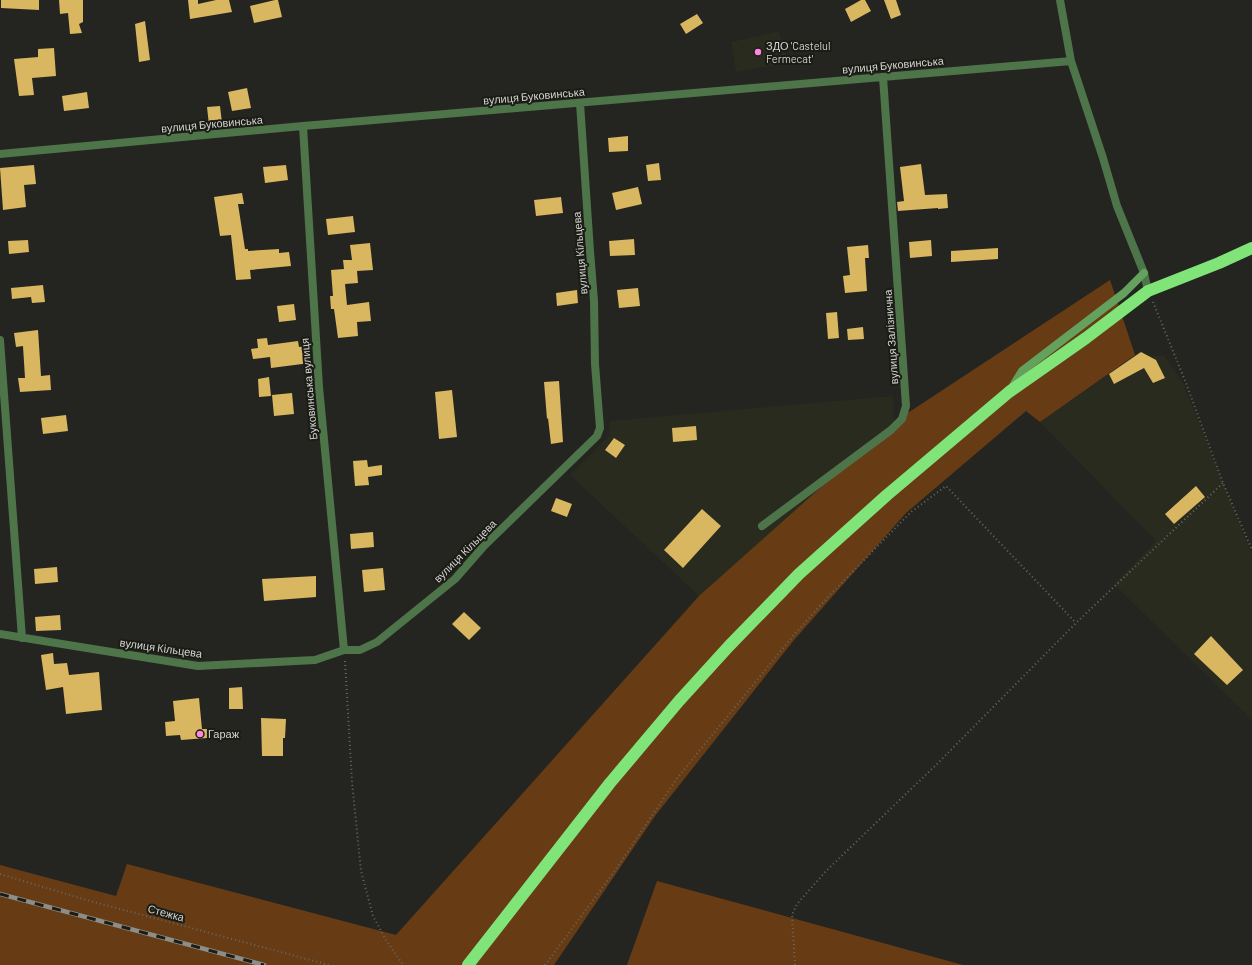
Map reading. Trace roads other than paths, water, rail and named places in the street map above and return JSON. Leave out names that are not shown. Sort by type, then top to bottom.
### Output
[{"type":"highway","points":[[468,965],[610,783],[679,701],[729,646],[799,574],[881,500],[1009,392],[1086,338],[1148,291],[1219,263],[1252,248]]},
{"type":"main road","points":[[1009,392],[1022,371],[1124,292],[1144,273]]},
{"type":"street","points":[[1060,0],[1071,61],[1117,206],[1144,273],[1148,291]]},
{"type":"street","name":"вулиця Буковинська","points":[[0,154],[303,126],[1071,61]]},
{"type":"street","name":"вулиця Залізнична","points":[[762,526],[891,430],[902,419],[906,406],[884,77]]},
{"type":"street","name":"вулиця Кільцева","points":[[0,634],[198,666],[315,660],[344,650],[360,650],[377,642],[455,579],[483,547],[597,436],[600,428],[595,364],[594,301],[580,103]]},
{"type":"street","name":"Буковинська вулиця","points":[[303,126],[319,387],[344,650]]},
{"type":"street","points":[[0,340],[22,638]]},
{"type":"railway","points":[[0,894],[264,965]]},
{"type":"place","name":"ЗДО 'Castelul Fermecat'","points":[[758,52]]},
{"type":"place","name":"Гараж","points":[[200,734]]}]
